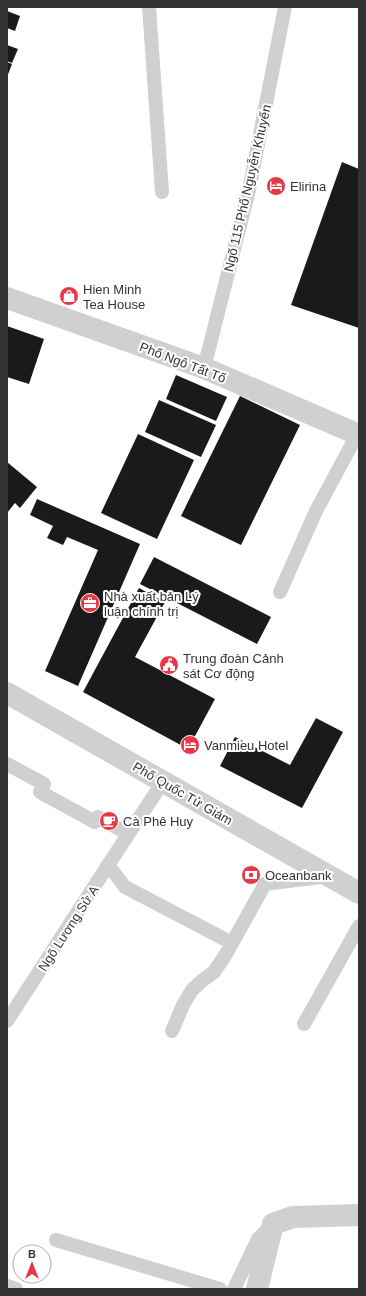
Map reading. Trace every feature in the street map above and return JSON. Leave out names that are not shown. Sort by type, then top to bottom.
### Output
[{"type":"street","name":"Phố Ngô Tất Tố","points":[[7,298],[204,368],[358,432]]},
{"type":"street","name":"Phố Quốc Tử Giám","points":[[7,693],[359,893]]},
{"type":"street","points":[[257,1289],[274,1224],[292,1217],[359,1215]]},
{"type":"lane","points":[[149,7],[162,192]]},
{"type":"lane","name":"Ngõ 115 Phố Nguyễn Khuyến","points":[[204,368],[249,190],[285,7]]},
{"type":"lane","points":[[280,592],[316,511],[358,432]]},
{"type":"lane","points":[[7,764],[44,784],[40,792],[95,822],[98,817],[128,834]]},
{"type":"lane","name":"Ngõ Lương Sử A","points":[[7,1021],[163,782]]},
{"type":"lane","points":[[108,865],[125,887],[232,943]]},
{"type":"lane","points":[[172,1030],[183,1005],[192,990],[214,972],[265,884],[329,876]]},
{"type":"lane","points":[[304,1024],[359,926]]},
{"type":"lane","points":[[234,1289],[258,1239],[274,1224]]},
{"type":"lane","points":[[56,1240],[220,1289]]},
{"type":"lane","points":[[7,1286],[16,1289]]},
{"type":"building","points":[[7,11],[20,16],[15,31],[7,28]]},
{"type":"building","points":[[7,45],[18,49],[12,63],[7,61]]},
{"type":"building","points":[[7,62],[12,64],[7,77]]},
{"type":"building","points":[[342,162],[359,169],[359,328],[291,305]]},
{"type":"building","points":[[7,326],[44,339],[29,384],[7,377]]},
{"type":"building","points":[[176,375],[227,397],[216,421],[166,399]]},
{"type":"building","points":[[240,396],[300,425],[241,545],[181,516]]},
{"type":"building","points":[[159,400],[216,425],[201,457],[145,432]]},
{"type":"building","points":[[138,434],[194,460],[157,539],[101,513]]},
{"type":"building","points":[[7,462],[37,487],[20,508],[15,503],[7,513]]},
{"type":"building","points":[[37,499],[140,544],[78,686],[45,671],[98,550],[67,537],[63,545],[47,538],[53,526],[30,515]]},
{"type":"building","points":[[154,557],[271,617],[257,644],[140,584]]},
{"type":"building","points":[[139,588],[165,602],[135,657],[215,699],[188,749],[83,692]]},
{"type":"building","points":[[316,718],[343,732],[302,808],[220,766],[235,737],[290,765]]},
{"type":"place","name":"Elirina","points":[[276,186]]},
{"type":"place","name":"Hien Minh Tea House","points":[[69,296]]},
{"type":"place","name":"Nhà xuất bản Lý luận chính trị","points":[[90,603]]},
{"type":"place","name":"Trung đoàn Cảnh sát Cơ động","points":[[169,665]]},
{"type":"place","name":"Vanmieu Hotel","points":[[190,745]]},
{"type":"place","name":"Cà Phê Huy","points":[[109,821]]},
{"type":"place","name":"Oceanbank","points":[[251,875]]}]
